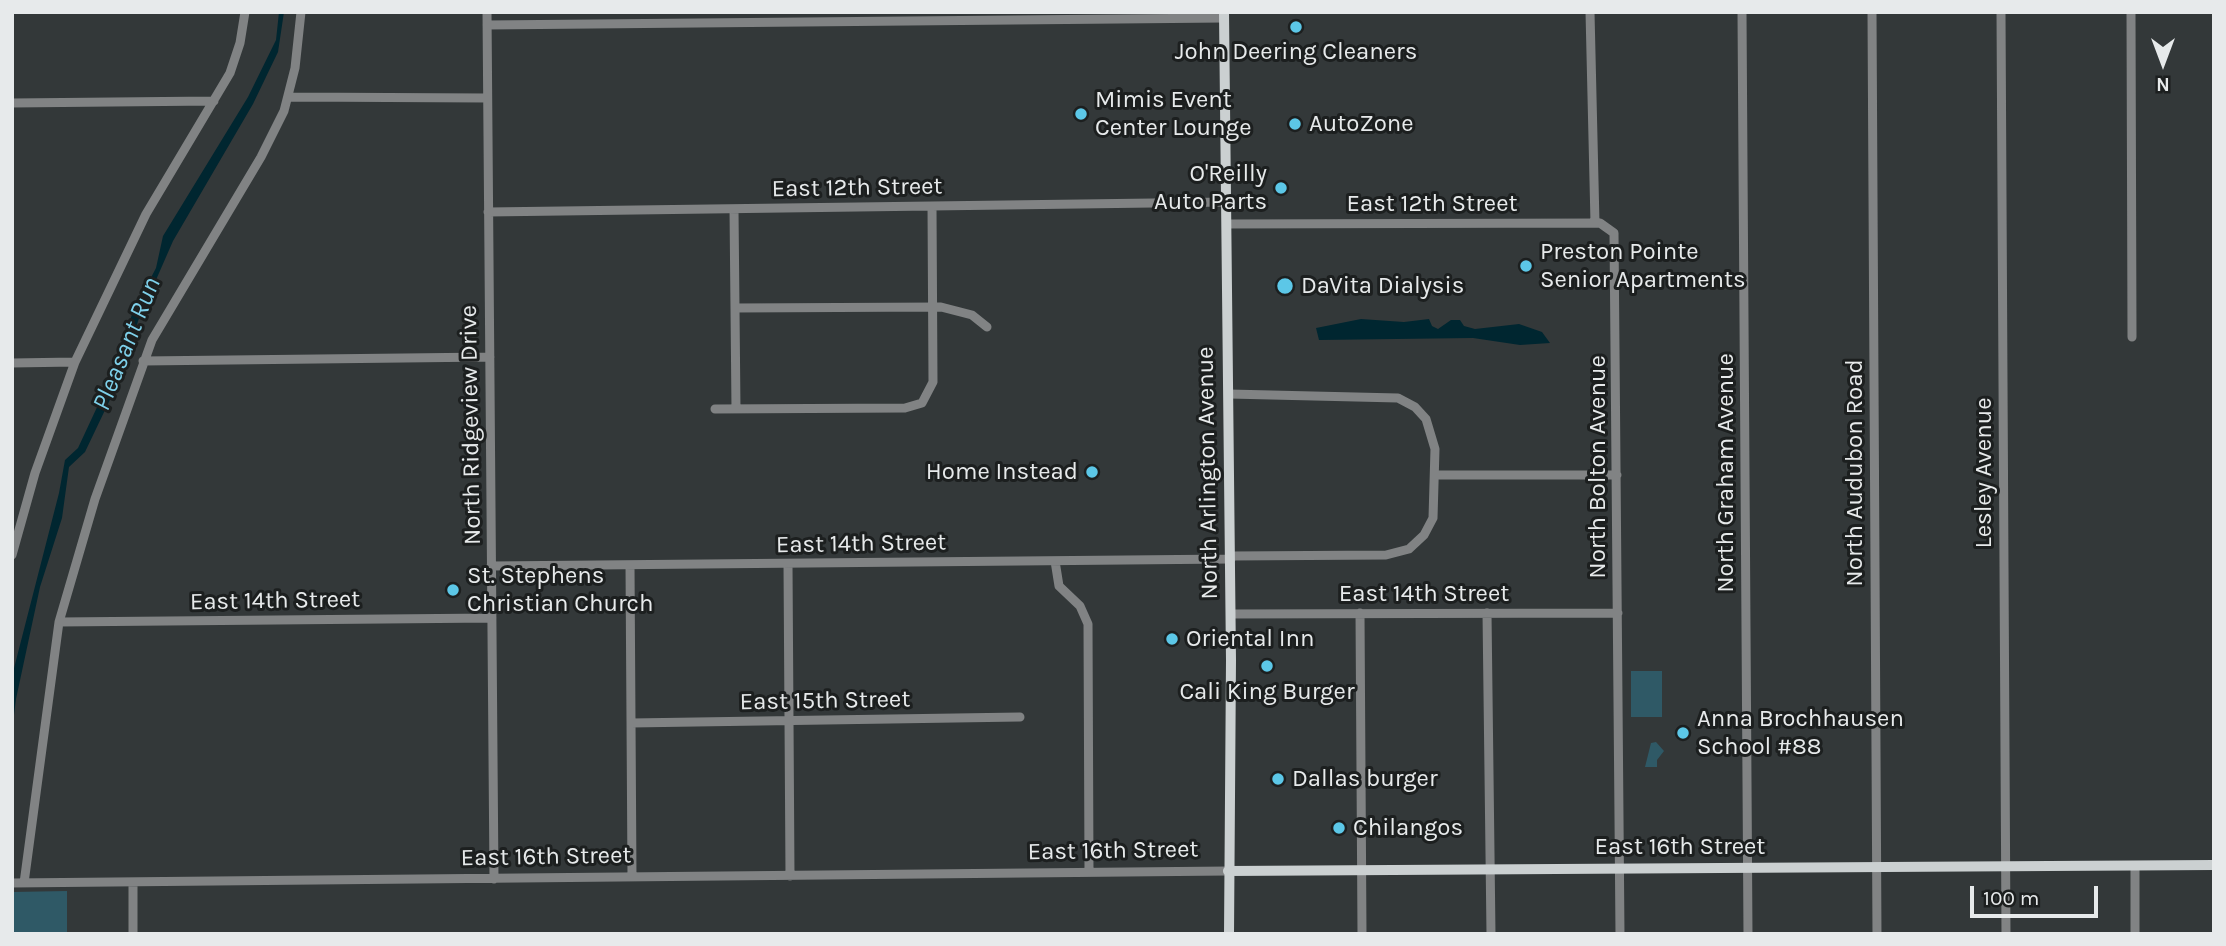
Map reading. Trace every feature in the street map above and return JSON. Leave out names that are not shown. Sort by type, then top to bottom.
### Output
[{"type":"main road","name":"North Arlington Avenue","points":[[1224,15],[1231,557],[1229,934]]},
{"type":"main road","name":"East 16th Street","points":[[1228,871],[2214,865]]},
{"type":"street","points":[[12,555],[35,473],[75,362],[135,235],[214,101],[237,55],[245,12]]},
{"type":"street","points":[[24,883],[58,622],[95,499],[152,340],[261,157],[289,97],[297,61],[301,12]]},
{"type":"street","name":"North Ridgeview Drive","points":[[486,12],[494,879]]},
{"type":"street","points":[[1590,12],[1595,223]]},
{"type":"street","name":"North Graham Avenue","points":[[1742,12],[1748,934]]},
{"type":"street","name":"North Audubon Road","points":[[1872,12],[1877,934]]},
{"type":"street","name":"Lesley Avenue","points":[[2001,12],[2006,934]]},
{"type":"street","points":[[2131,12],[2132,337]]},
{"type":"street","points":[[487,25],[800,17],[1224,15]]},
{"type":"street","points":[[289,97],[487,98]]},
{"type":"street","points":[[12,103],[214,101]]},
{"type":"street","name":"East 12th Street","points":[[488,212],[1227,202]]},
{"type":"street","points":[[715,409],[905,408],[922,402],[933,382],[932,206]]},
{"type":"street","points":[[734,209],[736,409]]},
{"type":"street","name":"East 12th Street","points":[[1227,224],[1595,223]]},
{"type":"street","name":"North Bolton Avenue","points":[[1595,223],[1611,228],[1616,240],[1620,934]]},
{"type":"street","points":[[735,308],[932,306],[972,315],[987,327]]},
{"type":"street","points":[[143,361],[489,357]]},
{"type":"street","points":[[12,363],[75,362]]},
{"type":"street","name":"East 14th Street","points":[[491,566],[1386,555],[1405,550],[1421,538],[1431,522],[1435,444],[1430,426],[1418,410],[1402,399],[1386,396],[1229,394]]},
{"type":"street","points":[[1435,475],[1618,475]]},
{"type":"street","points":[[1055,561],[1059,586],[1080,606],[1088,624],[1089,872]]},
{"type":"street","points":[[788,564],[790,876]]},
{"type":"street","points":[[630,565],[632,877]]},
{"type":"street","points":[[1360,613],[1362,934]]},
{"type":"street","points":[[1487,613],[1490,934]]},
{"type":"street","name":"East 14th Street","points":[[1231,614],[1618,613]]},
{"type":"street","name":"East 14th Street","points":[[58,622],[492,618]]},
{"type":"street","name":"East 15th Street","points":[[631,723],[1020,717]]},
{"type":"street","points":[[2134,866],[2135,934]]},
{"type":"street","name":"East 16th Street","points":[[12,883],[1228,871]]},
{"type":"street","points":[[133,883],[133,934]]},
{"type":"shaded area","points":[[1631,671],[1662,671],[1662,717],[1631,717]]},
{"type":"shaded area","points":[[1656,742],[1664,751],[1657,760],[1657,767],[1645,767],[1651,743]]},
{"type":"shaded area","points":[[67,891],[67,934],[12,934],[12,892]]},
{"type":"water","name":"Pleasant Run","points":[[279,12],[284,12],[278,52],[253,104],[173,241],[138,321],[127,364],[85,452],[69,467],[62,518],[40,587],[16,699],[12,731],[12,676],[65,460],[78,448],[119,360],[132,314],[156,268],[163,236],[248,97],[276,40]]},
{"type":"water","points":[[1361,319],[1404,322],[1429,319],[1432,326],[1438,329],[1451,320],[1460,320],[1464,326],[1475,329],[1519,324],[1542,332],[1550,343],[1520,345],[1473,338],[1319,340],[1316,328]]},
{"type":"place","name":"John Deering Cleaners","points":[[1296,27]]},
{"type":"place","name":"Mimis Event Center Lounge","points":[[1081,114]]},
{"type":"place","name":"AutoZone","points":[[1295,124]]},
{"type":"place","name":"O'Reilly Auto Parts","points":[[1281,188]]},
{"type":"place","name":"Preston Pointe Senior Apartments","points":[[1526,266]]},
{"type":"place","name":"DaVita Dialysis","points":[[1285,286]]},
{"type":"place","name":"Home Instead","points":[[1092,472]]},
{"type":"place","name":"St. Stephens Christian Church","points":[[453,590]]},
{"type":"place","name":"Oriental Inn","points":[[1172,639]]},
{"type":"place","name":"Cali King Burger","points":[[1267,666]]},
{"type":"place","name":"Anna Brochhausen School #88","points":[[1683,733]]},
{"type":"place","name":"Dallas burger","points":[[1278,779]]},
{"type":"place","name":"Chilangos","points":[[1339,828]]}]
